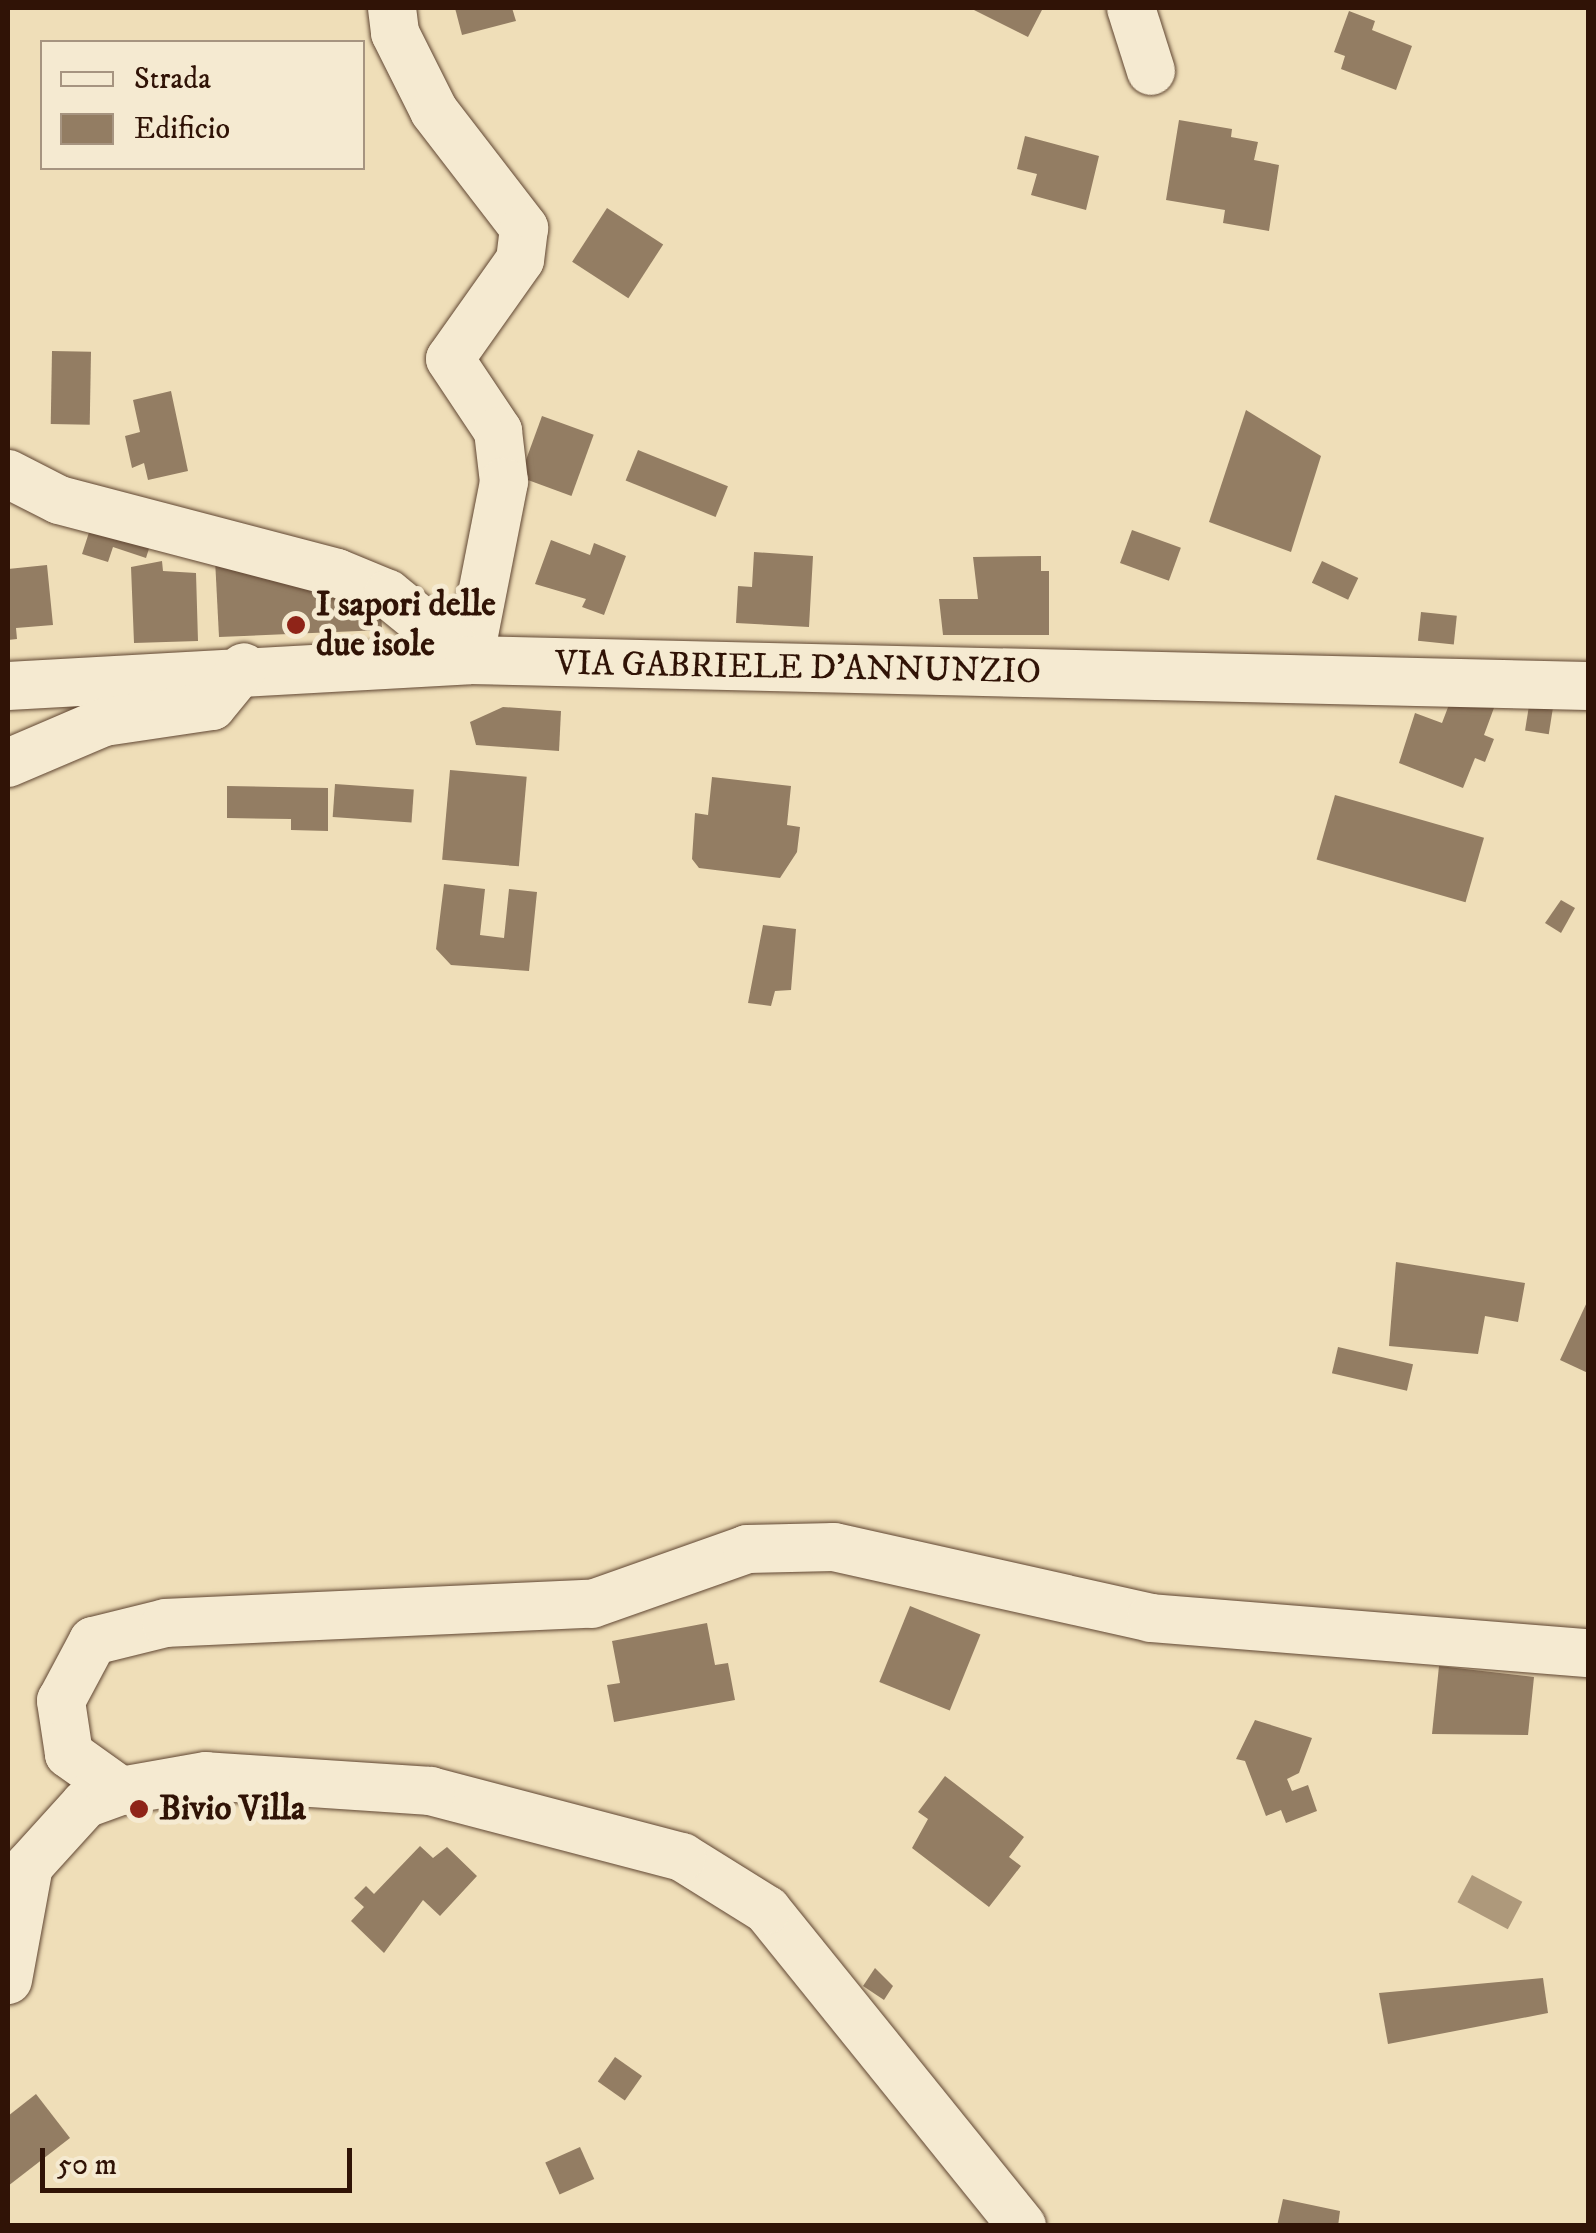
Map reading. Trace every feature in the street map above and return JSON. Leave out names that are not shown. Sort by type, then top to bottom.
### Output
[{"type":"street","points":[[8,474],[59,500],[337,572],[388,594],[469,660],[504,482],[498,431],[450,359],[520,260],[524,228],[434,111],[395,33],[392,8]]},
{"type":"street","points":[[1130,8],[1151,71]]},
{"type":"street","name":"VIA GABRIELE D'ANNUNZIO","points":[[8,686],[244,667],[469,660],[1588,686]]},
{"type":"street","points":[[8,763],[104,722],[212,706],[244,667]]},
{"type":"street","points":[[121,1790],[69,1754],[61,1701],[93,1641],[166,1623],[592,1604],[747,1549],[834,1547],[918,1561],[1150,1618],[1588,1652]]},
{"type":"street","points":[[8,1980],[18,1877],[84,1804],[121,1790],[206,1776],[432,1791],[682,1856],[767,1910],[1022,2226]]},
{"type":"shaded area","points":[[1472,1875],[1522,1902],[1508,1929],[1457,1902]]},
{"type":"building","points":[[455,8],[512,8],[516,21],[462,35]]},
{"type":"building","points":[[970,8],[1043,8],[1028,37]]},
{"type":"building","points":[[1349,11],[1375,21],[1372,30],[1412,46],[1396,90],[1341,69],[1345,56],[1334,52]]},
{"type":"building","points":[[1179,120],[1232,129],[1231,137],[1258,142],[1254,160],[1279,165],[1269,231],[1223,223],[1225,210],[1166,200]]},
{"type":"building","points":[[1025,136],[1099,156],[1086,210],[1031,195],[1037,174],[1017,169]]},
{"type":"building","points":[[607,208],[663,244],[628,298],[572,262]]},
{"type":"building","points":[[52,351],[91,352],[90,425],[51,424]]},
{"type":"building","points":[[171,391],[188,471],[148,480],[144,463],[132,468],[125,436],[140,432],[133,400]]},
{"type":"building","points":[[1246,410],[1321,456],[1291,552],[1209,522]]},
{"type":"building","points":[[542,416],[594,435],[571,496],[520,477]]},
{"type":"building","points":[[638,450],[728,486],[716,517],[626,481]]},
{"type":"building","points":[[94,517],[153,536],[146,558],[113,547],[108,562],[82,554]]},
{"type":"building","points":[[1132,530],[1181,548],[1169,581],[1120,563]]},
{"type":"building","points":[[551,540],[590,555],[594,543],[626,556],[604,615],[582,607],[586,599],[535,584]]},
{"type":"building","points":[[754,552],[813,556],[809,627],[736,623],[738,586],[752,587]]},
{"type":"building","points":[[1041,556],[1041,571],[1049,571],[1049,635],[943,635],[939,599],[978,599],[973,557]]},
{"type":"building","points":[[215,559],[381,609],[382,630],[219,637]]},
{"type":"building","points":[[162,561],[163,571],[196,573],[198,641],[134,643],[131,567]]},
{"type":"building","points":[[1322,561],[1358,578],[1348,600],[1312,583]]},
{"type":"building","points":[[47,565],[53,625],[16,628],[17,639],[8,640],[8,569]]},
{"type":"building","points":[[1421,612],[1457,616],[1454,645],[1418,641]]},
{"type":"building","points":[[1531,693],[1555,697],[1549,734],[1525,731]]},
{"type":"building","points":[[1498,697],[1484,735],[1494,739],[1485,762],[1475,758],[1463,788],[1399,763],[1415,713],[1442,723],[1450,702]]},
{"type":"building","points":[[503,707],[561,711],[559,751],[476,745],[470,722]]},
{"type":"building","points":[[450,770],[527,777],[519,866],[442,860]]},
{"type":"building","points":[[712,777],[791,786],[787,825],[800,827],[797,852],[780,878],[699,868],[692,859],[695,813],[708,815]]},
{"type":"building","points":[[335,784],[414,790],[412,822],[333,817]]},
{"type":"building","points":[[227,786],[328,788],[328,831],[291,830],[291,819],[227,818]]},
{"type":"building","points":[[1335,795],[1484,838],[1466,902],[1317,859]]},
{"type":"building","points":[[444,884],[485,889],[480,935],[504,938],[509,889],[537,892],[529,971],[451,965],[436,949]]},
{"type":"building","points":[[1561,900],[1575,908],[1561,933],[1545,923]]},
{"type":"building","points":[[763,925],[796,929],[791,990],[775,991],[771,1006],[748,1003]]},
{"type":"building","points":[[1396,1262],[1525,1283],[1518,1322],[1485,1316],[1478,1354],[1389,1346]]},
{"type":"building","points":[[1588,1300],[1588,1373],[1560,1360]]},
{"type":"building","points":[[1338,1347],[1413,1364],[1407,1391],[1332,1373]]},
{"type":"building","points":[[910,1606],[980,1634],[950,1710],[879,1682]]},
{"type":"building","points":[[707,1623],[715,1665],[728,1663],[735,1700],[614,1722],[607,1685],[620,1683],[612,1641]]},
{"type":"building","points":[[1439,1666],[1534,1677],[1528,1735],[1432,1734]]},
{"type":"building","points":[[1255,1720],[1312,1738],[1299,1773],[1287,1779],[1292,1791],[1308,1785],[1317,1811],[1286,1823],[1281,1810],[1266,1816],[1245,1761],[1236,1759]]},
{"type":"building","points":[[945,1776],[1024,1837],[1009,1857],[1021,1866],[989,1907],[912,1848],[928,1819],[918,1812]]},
{"type":"building","points":[[420,1846],[433,1858],[447,1847],[477,1876],[440,1916],[423,1900],[384,1953],[351,1921],[364,1907],[354,1898],[366,1886],[374,1894]]},
{"type":"building","points":[[875,1968],[893,1986],[884,2000],[863,1986]]},
{"type":"building","points":[[1543,1978],[1548,2013],[1388,2044],[1379,1993]]},
{"type":"building","points":[[615,2057],[642,2076],[625,2101],[598,2082]]},
{"type":"building","points":[[36,2094],[70,2138],[8,2186],[8,2116]]},
{"type":"building","points":[[580,2147],[594,2179],[560,2194],[545,2162]]},
{"type":"building","points":[[1283,2199],[1340,2211],[1338,2226],[1277,2226]]},
{"type":"place","name":"I sapori delle due isole","points":[[296,625]]},
{"type":"place","name":"Bivio Villa","points":[[139,1809]]}]
